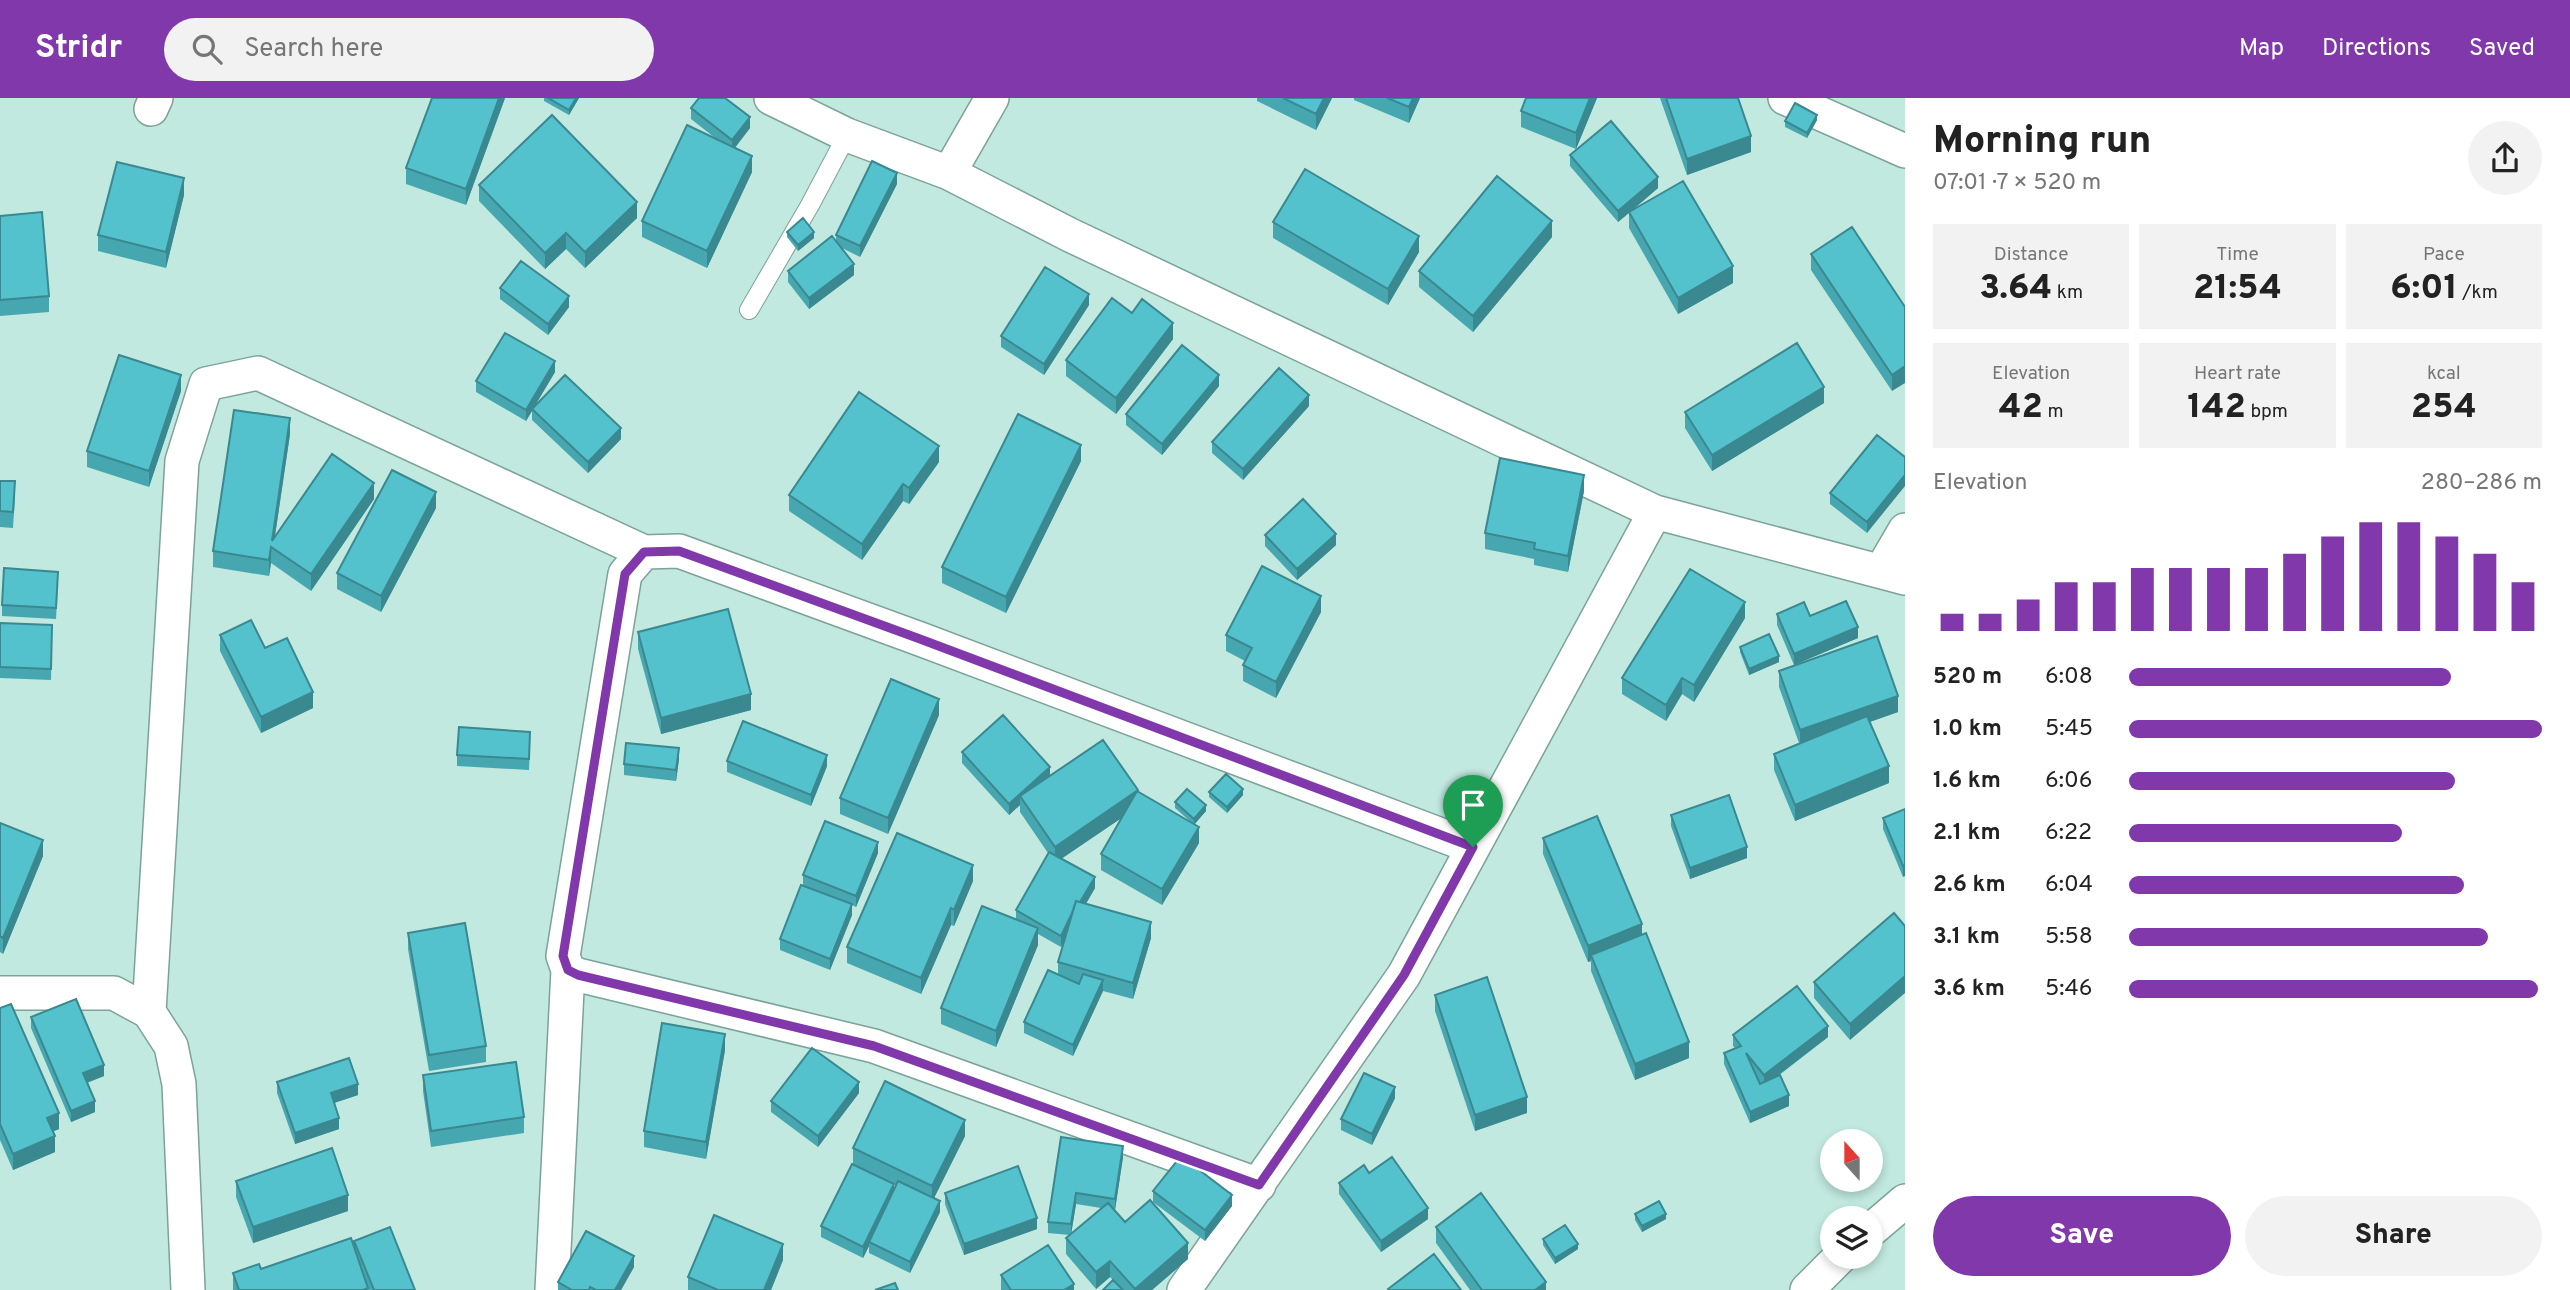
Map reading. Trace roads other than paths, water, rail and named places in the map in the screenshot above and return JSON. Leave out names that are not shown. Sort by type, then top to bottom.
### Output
[{"type":"street","points":[[771,98],[847,135],[950,173],[1070,234],[1655,512],[1893,574],[1905,530]]},
{"type":"street","points":[[950,173],[992,98]]},
{"type":"street","points":[[1785,98],[1905,151]]},
{"type":"street","points":[[149,1012],[182,461],[206,384],[258,373],[644,552],[679,551],[933,643],[1473,847]]},
{"type":"street","points":[[1184,1290],[1404,975],[1655,512]]},
{"type":"street","points":[[552,1290],[568,970],[563,956],[625,574],[644,552]]},
{"type":"street","points":[[568,970],[578,975],[874,1046],[1259,1185]]},
{"type":"street","points":[[0,993],[114,993],[149,1012],[171,1046],[179,1084],[188,1290]]},
{"type":"street","points":[[1883,1220],[1905,1201]]},
{"type":"lane","points":[[749,310],[847,135]]}]
